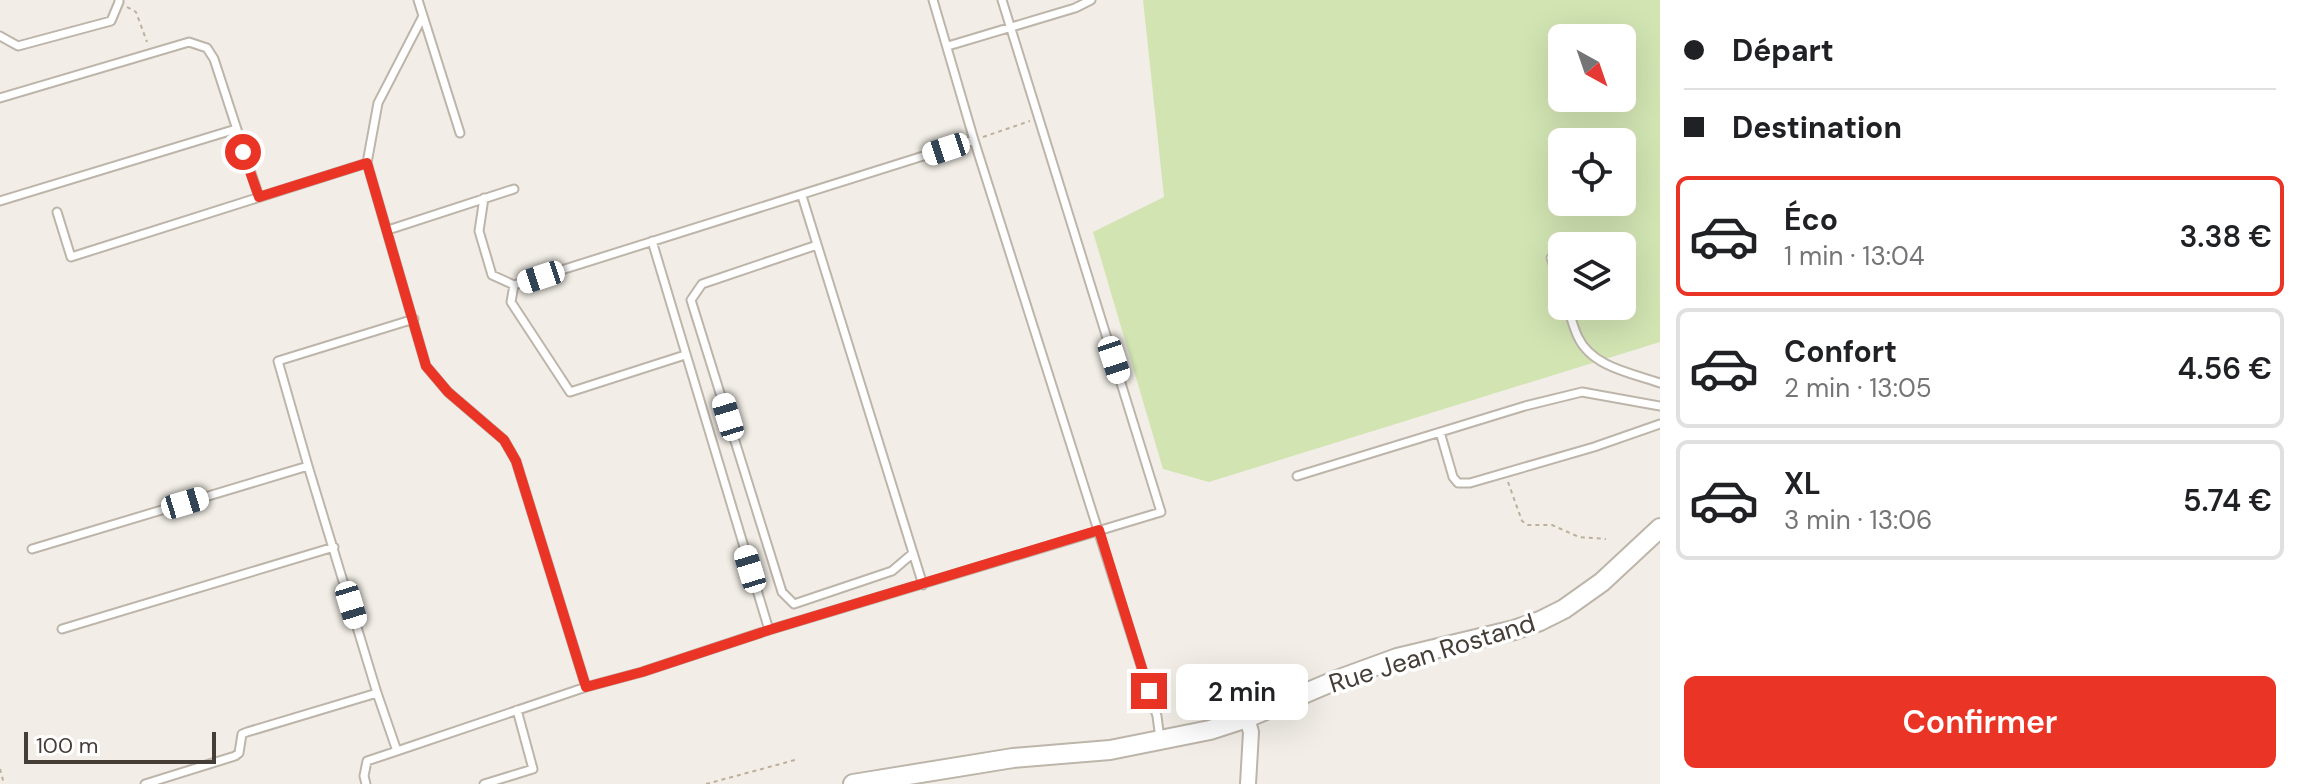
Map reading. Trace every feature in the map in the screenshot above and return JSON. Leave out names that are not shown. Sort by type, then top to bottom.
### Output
[{"type":"street","name":"Rue Jean Rostand","points":[[853,784],[1013,758],[1110,750],[1210,730],[1397,658],[1540,621],[1564,609],[1602,582],[1660,528]]},
{"type":"street","points":[[1247,718],[1251,732],[1248,784]]},
{"type":"lane","points":[[418,0],[460,133]]},
{"type":"lane","points":[[933,0],[974,140],[1157,716],[1160,740]]},
{"type":"lane","points":[[366,784],[367,761],[586,687],[1161,512],[1002,0]]},
{"type":"lane","points":[[948,46],[1075,8],[1091,0]]},
{"type":"lane","points":[[0,36],[18,46],[111,21],[119,1]]},
{"type":"lane","points":[[423,16],[378,103],[367,163],[426,366],[448,392],[504,440],[516,461],[586,687]]},
{"type":"lane","points":[[0,98],[189,42],[207,48],[214,59],[259,197]]},
{"type":"lane","points":[[0,201],[236,129]]},
{"type":"lane","points":[[484,198],[479,231],[492,275],[514,285],[974,140]]},
{"type":"lane","points":[[57,212],[71,257],[367,163]]},
{"type":"lane","points":[[388,230],[514,189]]},
{"type":"lane","points":[[802,196],[923,585]]},
{"type":"lane","points":[[652,241],[769,630]]},
{"type":"lane","points":[[817,245],[702,284],[691,300],[782,592],[794,604],[892,571],[912,554]]},
{"type":"lane","points":[[514,285],[511,302],[570,392],[685,355]]},
{"type":"lane","points":[[397,751],[278,361],[414,319]]},
{"type":"lane","points":[[1572,320],[1579,339],[1602,363],[1660,383]]},
{"type":"lane","points":[[1297,476],[1525,406],[1582,392],[1660,406]]},
{"type":"lane","points":[[1440,432],[1453,477],[1458,483],[1470,483],[1660,424]]},
{"type":"lane","points":[[32,549],[308,466]]},
{"type":"lane","points":[[62,629],[334,547]]},
{"type":"lane","points":[[145,784],[235,756],[239,753],[242,734],[247,732],[377,693]]},
{"type":"lane","points":[[484,784],[533,769],[517,710]]},
{"type":"path","points":[[119,1],[136,12],[150,52]]},
{"type":"path","points":[[974,140],[1038,118]]},
{"type":"path","points":[[1504,473],[1522,521],[1528,525],[1552,525],[1579,537],[1606,539]]},
{"type":"path","points":[[706,784],[795,760]]},
{"type":"path","points":[[0,769],[4,784]]},
{"type":"green space","points":[[1143,0],[1660,0],[1660,342],[1209,482],[1163,469],[1093,232],[1164,197]]},
{"type":"route","points":[[243,152],[259,197],[367,163],[426,366],[448,392],[504,440],[516,461],[586,687],[1099,530],[1149,691]]}]
